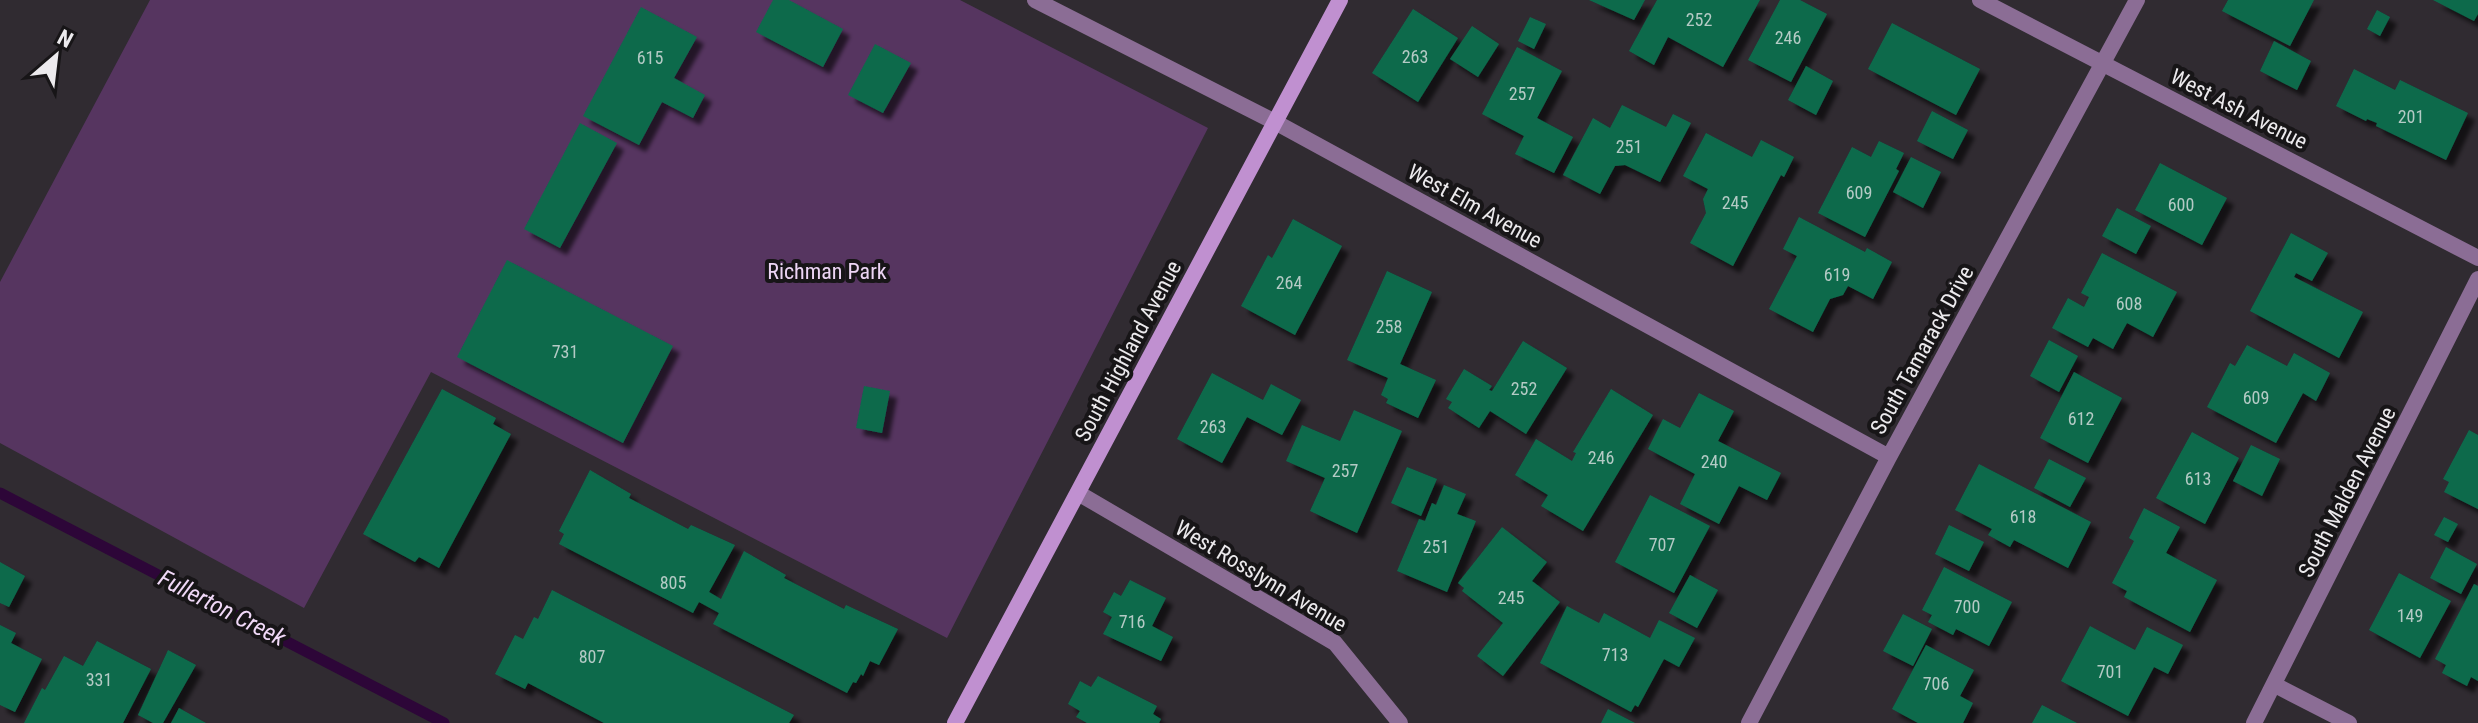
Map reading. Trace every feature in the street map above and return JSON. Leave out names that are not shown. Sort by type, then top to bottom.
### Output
[{"type":"street","name":"West Elm Avenue","points":[[1035,0],[1275,122],[1889,457]]},
{"type":"street","name":"South Highland Avenue","points":[[955,723],[1340,0]]},
{"type":"street","name":"West Ash Avenue","points":[[1980,0],[2478,258]]},
{"type":"street","name":"South Tamarack Drive","points":[[1749,723],[1889,457],[2137,0]]},
{"type":"street","name":"South Malden Avenue","points":[[2254,723],[2478,279]]},
{"type":"street","name":"West Rosslynn Avenue","points":[[1078,493],[1335,643],[1400,723]]},
{"type":"street","points":[[2275,685],[2349,723]]},
{"type":"green space","name":"Richman Park","points":[[150,0],[960,0],[1208,128],[947,638],[431,372],[304,608],[0,443],[0,282]]},
{"type":"building","points":[[773,0],[789,0],[843,29],[823,67],[756,32]]},
{"type":"building","points":[[1589,0],[1645,0],[1634,20]]},
{"type":"building","points":[[1657,0],[1760,0],[1723,67],[1668,37],[1654,65],[1629,51]]},
{"type":"building","points":[[1780,0],[1800,0],[1827,14],[1791,82],[1748,60]]},
{"type":"building","points":[[2228,0],[2314,0],[2290,46],[2222,11]]},
{"type":"building","points":[[2433,0],[2478,0],[2478,14],[2474,21]]},
{"type":"building","points":[[641,7],[697,37],[674,78],[705,95],[693,118],[662,102],[639,145],[583,116]]},
{"type":"building","points":[[1413,9],[1458,38],[1418,102],[1372,73]]},
{"type":"building","points":[[2377,10],[2390,17],[2380,36],[2367,29]]},
{"type":"building","points":[[1530,17],[1546,24],[1534,49],[1518,41]]},
{"type":"building","points":[[1892,23],[1980,69],[1956,115],[1868,69]]},
{"type":"building","points":[[1472,26],[1499,44],[1478,77],[1450,59]]},
{"type":"building","points":[[2274,41],[2311,61],[2297,90],[2260,71]]},
{"type":"building","points":[[875,44],[911,63],[883,113],[848,95]]},
{"type":"building","points":[[1517,47],[1562,71],[1537,118],[1573,137],[1554,173],[1515,154],[1524,136],[1482,114]]},
{"type":"building","points":[[1806,66],[1833,81],[1816,115],[1788,100]]},
{"type":"building","points":[[2354,69],[2395,90],[2400,80],[2468,113],[2446,160],[2376,126],[2377,123],[2336,106]]},
{"type":"building","points":[[1622,105],[1666,127],[1673,114],[1691,123],[1660,182],[1625,165],[1615,166],[1600,194],[1563,175],[1593,118],[1610,128]]},
{"type":"building","points":[[1932,111],[1968,130],[1953,159],[1917,141]]},
{"type":"building","points":[[580,123],[617,143],[560,248],[524,229]]},
{"type":"building","points":[[1706,133],[1752,157],[1761,140],[1794,157],[1784,177],[1781,175],[1733,266],[1690,243],[1706,213],[1703,199],[1708,189],[1683,176]]},
{"type":"building","points":[[1879,141],[1904,153],[1896,169],[1899,171],[1865,237],[1818,213],[1852,147],[1871,157]]},
{"type":"building","points":[[1911,157],[1941,172],[1923,208],[1893,192]]},
{"type":"building","points":[[2160,163],[2227,198],[2202,245],[2135,210]]},
{"type":"building","points":[[2117,208],[2151,226],[2136,254],[2102,236]]},
{"type":"building","points":[[1799,217],[1865,252],[1867,248],[1892,262],[1873,299],[1848,286],[1843,295],[1830,299],[1813,332],[1769,309],[1797,256],[1783,249]]},
{"type":"building","points":[[1293,219],[1342,246],[1295,335],[1241,306],[1268,255],[1272,258]]},
{"type":"building","points":[[2291,233],[2328,253],[2312,281],[2296,273],[2294,277],[2363,312],[2339,358],[2250,311]]},
{"type":"building","points":[[2102,253],[2177,292],[2153,337],[2127,323],[2113,349],[2093,338],[2088,347],[2052,328],[2068,298],[2084,307],[2089,297],[2081,293]]},
{"type":"building","points":[[507,260],[673,346],[623,443],[457,357]]},
{"type":"building","points":[[1387,271],[1432,292],[1400,364],[1436,380],[1418,418],[1386,403],[1388,399],[1381,395],[1388,378],[1347,360]]},
{"type":"building","points":[[2049,340],[2078,356],[2059,392],[2030,376]]},
{"type":"building","points":[[1523,341],[1567,368],[1526,434],[1490,411],[1479,428],[1448,408],[1452,402],[1446,399],[1464,369],[1492,386],[1489,390],[1492,391]]},
{"type":"building","points":[[2247,345],[2287,366],[2294,353],[2330,373],[2316,401],[2303,393],[2276,443],[2207,407],[2230,363],[2235,366]]},
{"type":"building","points":[[2074,372],[2122,398],[2088,463],[2040,438]]},
{"type":"building","points":[[1212,373],[1263,400],[1271,384],[1301,400],[1282,435],[1247,417],[1222,463],[1177,439]]},
{"type":"building","points":[[864,386],[890,391],[882,433],[856,428]]},
{"type":"building","points":[[442,389],[496,418],[493,424],[511,434],[439,568],[419,557],[415,562],[363,534]]},
{"type":"building","points":[[1611,389],[1653,415],[1583,531],[1541,506],[1548,495],[1515,475],[1536,439],[1572,461],[1576,453],[1573,452]]},
{"type":"building","points":[[1699,393],[1734,411],[1718,441],[1781,473],[1767,500],[1739,486],[1719,524],[1680,504],[1695,474],[1648,449],[1663,419],[1680,428]]},
{"type":"building","points":[[1354,410],[1402,431],[1357,533],[1310,511],[1325,478],[1286,461],[1302,425],[1340,441]]},
{"type":"building","points":[[2469,430],[2478,435],[2478,509],[2444,492],[2449,482],[2443,479]]},
{"type":"building","points":[[2192,432],[2239,458],[2205,524],[2156,498]]},
{"type":"building","points":[[2251,445],[2280,459],[2262,496],[2233,481]]},
{"type":"building","points":[[2049,459],[2086,478],[2070,507],[2034,488]]},
{"type":"building","points":[[1979,464],[2091,522],[2068,568],[2014,540],[2010,547],[1988,535],[1992,529],[1955,510]]},
{"type":"building","points":[[1407,467],[1437,479],[1421,516],[1391,503]]},
{"type":"building","points":[[590,470],[631,494],[629,498],[688,529],[691,525],[735,545],[709,592],[721,599],[744,551],[786,575],[784,578],[844,609],[846,605],[898,629],[879,665],[870,661],[863,676],[861,674],[856,683],[853,682],[847,693],[713,624],[719,613],[699,602],[693,613],[559,544],[564,534],[559,531]]},
{"type":"building","points":[[1444,485],[1466,494],[1457,514],[1476,521],[1447,592],[1397,571],[1419,519],[1425,521]]},
{"type":"building","points":[[1650,495],[1710,526],[1674,593],[1615,562]]},
{"type":"building","points":[[2144,508],[2180,527],[2166,553],[2217,580],[2190,632],[2124,597],[2127,591],[2112,583],[2134,541],[2129,538]]},
{"type":"building","points":[[2444,517],[2458,524],[2448,542],[2434,535]]},
{"type":"building","points":[[1949,525],[1984,542],[1969,571],[1935,554]]},
{"type":"building","points":[[1502,527],[1547,562],[1532,581],[1560,602],[1503,676],[1477,656],[1503,623],[1462,591],[1464,588],[1458,583]]},
{"type":"building","points":[[2446,547],[2477,564],[2461,594],[2430,578]]},
{"type":"building","points":[[0,562],[25,576],[9,607],[0,603]]},
{"type":"building","points":[[1944,567],[2012,602],[1989,646],[1956,629],[1953,635],[1928,622],[1932,615],[1922,610]]},
{"type":"building","points":[[2399,573],[2451,601],[2420,658],[2369,630]]},
{"type":"building","points":[[1690,575],[1718,590],[1697,628],[1669,613]]},
{"type":"building","points":[[1130,580],[1166,598],[1152,626],[1173,637],[1161,661],[1103,634],[1112,617],[1103,612],[1114,592],[1121,596]]},
{"type":"building","points":[[2474,584],[2478,586],[2478,681],[2471,677],[2467,686],[2442,673],[2446,665],[2435,659]]},
{"type":"building","points":[[552,590],[794,715],[789,723],[604,723],[528,683],[525,689],[495,674],[515,635],[523,639],[534,617],[538,619]]},
{"type":"building","points":[[1567,606],[1599,623],[1604,613],[1650,638],[1659,620],[1695,638],[1679,667],[1664,659],[1638,707],[1635,705],[1631,712],[1540,663]]},
{"type":"building","points":[[1903,614],[1932,629],[1913,666],[1883,651]]},
{"type":"building","points":[[0,625],[16,633],[11,643],[42,659],[15,712],[0,705]]},
{"type":"building","points":[[2090,626],[2135,650],[2147,627],[2183,645],[2168,674],[2154,667],[2128,716],[2061,681]]},
{"type":"building","points":[[97,641],[151,669],[123,723],[24,723],[42,688],[45,690],[64,656],[83,666]]},
{"type":"building","points":[[1926,645],[1974,670],[1960,696],[1973,703],[1963,723],[1918,723],[1892,709]]},
{"type":"building","points":[[168,650],[196,665],[163,723],[153,723],[138,715]]},
{"type":"building","points":[[1098,676],[1157,706],[1153,714],[1161,719],[1159,723],[1087,723],[1076,717],[1080,711],[1068,704],[1080,681],[1091,687]]},
{"type":"building","points":[[2042,705],[2077,723],[2032,723]]},
{"type":"building","points":[[179,708],[206,723],[171,723]]},
{"type":"building","points":[[1608,709],[1635,723],[1601,723]]},
{"type":"waterway","name":"Fullerton Creek","points":[[0,493],[444,723]]}]
